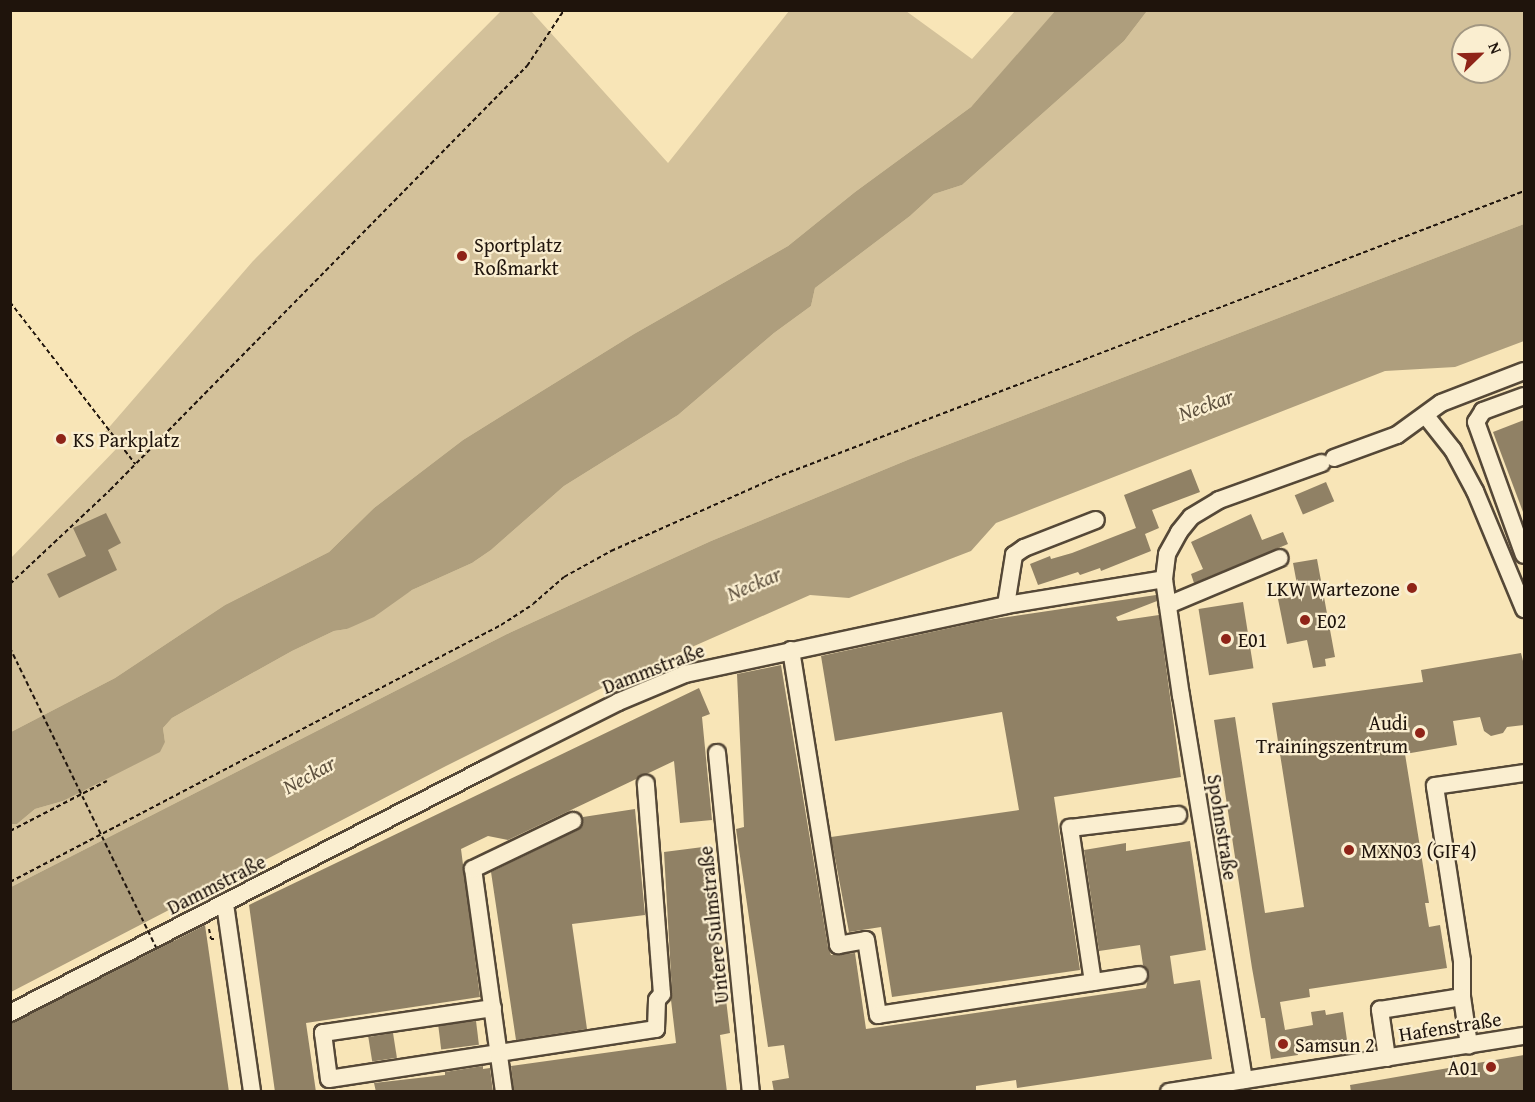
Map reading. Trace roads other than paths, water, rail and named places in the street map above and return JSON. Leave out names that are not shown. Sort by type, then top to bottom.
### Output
[{"type":"street","points":[[1164,579],[1167,555],[1179,532],[1191,517],[1219,500],[1397,435],[1441,403],[1524,371]]},
{"type":"street","points":[[1524,396],[1484,411],[1476,422],[1524,555]]},
{"type":"street","points":[[1426,416],[1453,450],[1475,491],[1524,609]]},
{"type":"street","points":[[1006,604],[1014,555],[1024,548],[1096,520]]},
{"type":"street","points":[[1168,605],[1280,558]]},
{"type":"street","name":"Dammstraße","points":[[10,1013],[618,702],[685,674],[1006,604],[1164,579]]},
{"type":"street","name":"Spohnstraße","points":[[1164,579],[1244,1080]]},
{"type":"street","points":[[791,650],[838,945],[866,940],[878,1015],[1139,975]]},
{"type":"street","name":"Untere Sulmstraße","points":[[717,753],[751,1092]]},
{"type":"street","points":[[1469,1045],[1462,997],[1462,961],[1435,786],[1524,773]]},
{"type":"street","points":[[493,1008],[323,1033],[329,1079],[656,1029],[657,1000],[662,994],[646,784]]},
{"type":"street","points":[[1093,982],[1070,828],[1178,815]]},
{"type":"street","points":[[504,1092],[474,869],[573,821]]},
{"type":"street","points":[[225,904],[252,1092]]},
{"type":"street","points":[[1387,1058],[1380,1010],[1462,997]]},
{"type":"street","name":"Hafenstraße","points":[[1169,1092],[1524,1036]]},
{"type":"water","points":[[1056,10],[1147,11],[1124,41],[962,185],[934,194],[910,216],[815,288],[811,306],[774,333],[678,415],[564,486],[491,550],[472,563],[412,590],[374,617],[347,629],[334,631],[292,651],[172,718],[163,728],[165,742],[160,752],[63,801],[35,809],[17,824],[11,824],[11,732],[115,678],[225,605],[329,552],[374,508],[463,440],[634,334],[788,246],[855,192],[971,107]]},
{"type":"water","name":"Neckar","points":[[1524,224],[1524,341],[1455,367],[1385,371],[996,523],[971,551],[849,598],[810,595],[626,676],[446,766],[11,992],[11,887],[507,634],[711,541],[910,459]]},
{"type":"place","name":"Sportplatz Roßmarkt","points":[[462,256]]},
{"type":"place","name":"KS Parkplatz","points":[[61,439]]},
{"type":"place","name":"LKW Wartezone","points":[[1412,588]]},
{"type":"place","name":"E02","points":[[1305,620]]},
{"type":"place","name":"E01","points":[[1226,639]]},
{"type":"place","name":"Audi Trainingszentrum","points":[[1420,733]]},
{"type":"place","name":"MXN03 (GIF4)","points":[[1349,850]]},
{"type":"place","name":"Samsun 2","points":[[1283,1044]]},
{"type":"place","name":"A01","points":[[1491,1067]]}]
